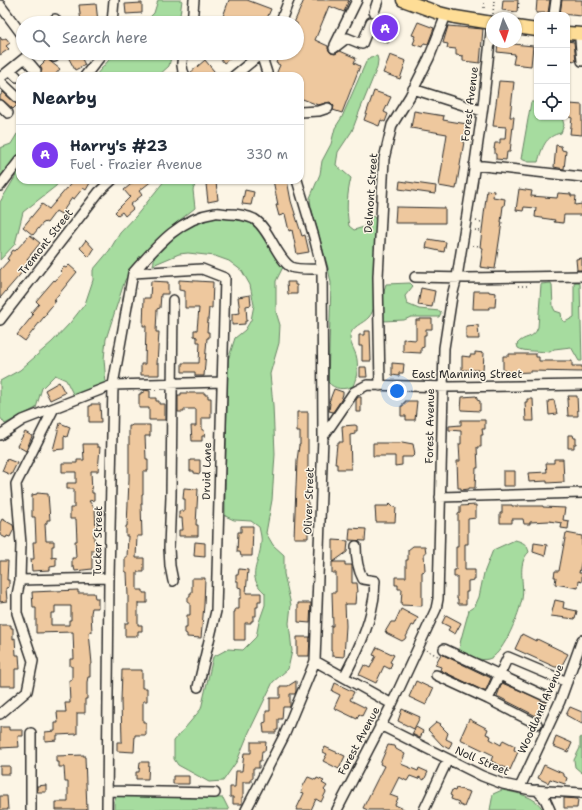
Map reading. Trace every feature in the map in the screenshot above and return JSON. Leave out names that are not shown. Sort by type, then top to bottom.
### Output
[{"type":"main road","points":[[403,0],[446,15],[486,22]]},
{"type":"main road","points":[[522,27],[534,29]]},
{"type":"main road","points":[[570,34],[581,37]]},
{"type":"street","points":[[113,16],[114,0]]},
{"type":"street","points":[[193,16],[194,0]]},
{"type":"street","points":[[282,16],[288,0]]},
{"type":"street","points":[[357,0],[334,48],[347,38],[362,44],[371,22]]},
{"type":"street","points":[[374,12],[378,0]]},
{"type":"street","points":[[554,12],[556,0]]},
{"type":"street","points":[[0,5],[16,27]]},
{"type":"street","name":"Delmont Street","points":[[380,386],[378,277],[384,159],[392,125],[429,58],[446,15]]},
{"type":"street","points":[[581,37],[582,61]]},
{"type":"street","name":"Forest Avenue","points":[[337,810],[392,704],[436,609],[438,599],[444,348],[452,296],[457,277],[474,165],[489,48]]},
{"type":"street","points":[[16,96],[0,80],[22,60]]},
{"type":"street","points":[[31,60],[37,69]]},
{"type":"street","points":[[88,72],[98,60]]},
{"type":"street","points":[[182,60],[183,72]]},
{"type":"street","points":[[239,72],[253,60]]},
{"type":"street","points":[[264,60],[267,72]]},
{"type":"street","points":[[10,70],[16,77]]},
{"type":"street","points":[[413,89],[482,111]]},
{"type":"street","points":[[0,106],[8,113]]},
{"type":"street","points":[[304,112],[319,111],[328,108]]},
{"type":"street","points":[[0,186],[16,165]]},
{"type":"street","points":[[474,165],[582,177]]},
{"type":"street","name":"Tremont Street","points":[[0,320],[99,192],[108,184]]},
{"type":"street","name":"Oliver Street","points":[[246,810],[284,736],[315,661],[323,437],[322,269],[298,184]]},
{"type":"street","points":[[133,273],[153,249],[176,229],[195,219],[215,213],[235,214],[254,219],[263,229],[283,260],[292,268],[322,269]]},
{"type":"street","name":"Druid Lane","points":[[133,273],[202,268],[225,278],[216,611],[198,687]]},
{"type":"street","name":"Tucker Street","points":[[107,810],[109,578],[113,386],[133,273]]},
{"type":"street","points":[[415,277],[582,276]]},
{"type":"street","points":[[173,300],[169,548],[173,581]]},
{"type":"street","points":[[0,435],[24,420],[113,386],[222,382]]},
{"type":"street","name":"East Manning Street","points":[[323,437],[354,392],[367,385],[442,387],[582,385]]},
{"type":"street","points":[[0,714],[26,691],[33,661],[17,614],[17,595],[20,580],[22,544],[16,484],[53,410]]},
{"type":"street","points":[[440,497],[582,493]]},
{"type":"street","points":[[344,677],[356,652],[371,614],[374,601],[375,581],[363,579],[360,574],[356,560],[356,546]]},
{"type":"street","points":[[20,580],[109,578]]},
{"type":"street","name":"Woodland Avenue","points":[[520,787],[560,701],[582,640]]},
{"type":"street","points":[[441,652],[500,675],[545,696]]},
{"type":"street","points":[[488,699],[508,657],[567,682]]},
{"type":"street","points":[[315,661],[392,704]]},
{"type":"street","points":[[436,675],[537,724]]},
{"type":"street","name":"Noll Street","points":[[380,725],[482,776],[503,784],[537,790],[582,792]]},
{"type":"street","points":[[31,733],[31,810]]},
{"type":"street","points":[[424,810],[448,759]]},
{"type":"street","points":[[537,790],[545,799],[550,810]]},
{"type":"street","points":[[108,791],[215,793]]},
{"type":"path","points":[[484,0],[484,8]]},
{"type":"path","points":[[492,12],[494,0]]},
{"type":"path","points":[[518,12],[519,0]]},
{"type":"path","points":[[476,222],[481,222]]},
{"type":"path","points":[[475,230],[480,231]]},
{"type":"path","points":[[474,245],[479,246]]},
{"type":"path","points":[[518,286],[528,286]]},
{"type":"path","points":[[425,650],[441,652]]},
{"type":"green space","points":[[158,0],[182,0],[180,16],[151,16],[154,13]]},
{"type":"green space","points":[[377,56],[377,68],[352,131],[338,152],[336,165],[351,178],[347,202],[349,226],[354,230],[364,227],[367,219],[373,216],[376,220],[375,306],[369,317],[351,333],[351,342],[357,359],[356,375],[353,386],[337,388],[328,382],[331,283],[310,198],[320,174],[322,161],[331,144],[335,128],[342,117],[366,62],[370,57]]},
{"type":"green space","points":[[109,60],[170,60],[169,66],[162,72],[98,72]]},
{"type":"green space","points":[[531,102],[534,102],[534,120],[563,120],[564,125],[561,133],[551,137],[545,143],[538,162],[529,162],[521,159]]},
{"type":"green space","points":[[16,136],[16,158],[0,178],[0,148],[11,144]]},
{"type":"green space","points":[[16,176],[16,184],[57,184],[23,212],[15,244],[0,260],[0,202]]},
{"type":"green space","points":[[162,184],[195,184],[193,190],[195,208],[165,232],[144,253],[125,280],[106,339],[104,359],[106,384],[74,396],[66,380],[55,375],[42,388],[36,408],[5,424],[0,417],[0,381],[20,370],[52,342],[70,323],[85,304],[93,280],[93,270],[109,251],[120,233]]},
{"type":"green space","points":[[232,218],[252,222],[266,238],[283,267],[276,281],[276,312],[280,325],[279,343],[270,374],[275,454],[272,500],[266,533],[273,545],[284,555],[284,574],[291,605],[289,623],[292,651],[288,669],[273,682],[237,761],[223,781],[209,782],[178,765],[174,759],[174,741],[201,709],[213,657],[228,649],[243,650],[256,637],[265,605],[265,593],[259,587],[255,575],[261,541],[259,527],[251,521],[234,520],[225,516],[228,360],[235,338],[245,330],[251,320],[254,305],[250,285],[242,271],[229,261],[215,256],[188,253],[179,254],[153,265],[155,255],[160,247],[172,235],[180,230],[203,220]]},
{"type":"green space","points":[[575,282],[579,282],[580,284],[582,361],[579,361],[571,347],[554,349],[550,352],[528,351],[518,348],[517,344],[523,339],[534,334],[538,327],[541,284],[551,283],[553,307],[555,311],[561,313],[562,320],[565,322],[574,317]]},
{"type":"green space","points":[[410,283],[413,286],[405,296],[407,304],[419,309],[440,311],[441,313],[439,317],[411,317],[404,320],[383,321],[383,298],[386,284]]},
{"type":"green space","points":[[515,540],[524,544],[529,552],[523,562],[523,593],[518,614],[506,641],[496,654],[491,658],[483,660],[474,658],[459,649],[469,610],[475,606],[479,597],[484,573],[493,550]]},
{"type":"green space","points":[[582,737],[582,773],[575,767],[574,760],[580,748],[580,738]]},
{"type":"green space","points":[[502,790],[531,798],[540,805],[543,810],[490,810],[493,794]]},
{"type":"green space","points":[[117,795],[223,798],[229,810],[114,810],[114,801]]},
{"type":"building","points":[[229,0],[247,0],[271,9],[268,16],[223,16]]},
{"type":"building","points":[[304,0],[349,0],[344,12],[329,6],[315,40],[328,46],[331,53],[335,54],[340,51],[356,58],[354,63],[360,66],[342,113],[333,110],[334,106],[330,102],[318,105],[304,100],[304,72],[277,72],[280,65],[276,63],[277,60],[304,60],[304,16],[297,16]]},
{"type":"building","points":[[503,0],[518,0],[517,12],[502,10]]},
{"type":"building","points":[[537,0],[550,0],[548,12],[536,12]]},
{"type":"building","points":[[562,0],[582,0],[582,16],[570,15],[570,12],[560,12]]},
{"type":"building","points":[[142,3],[142,13],[126,14],[125,4]]},
{"type":"building","points":[[96,4],[97,16],[80,16],[79,5]]},
{"type":"building","points":[[383,15],[398,21],[388,43],[373,37]]},
{"type":"building","points":[[418,22],[434,28],[428,44],[424,43],[422,47],[413,44],[415,36],[412,35]]},
{"type":"building","points":[[448,26],[483,29],[480,63],[463,61],[463,56],[456,55],[456,49],[447,48],[448,44],[443,43]]},
{"type":"building","points":[[0,37],[2,40],[6,38],[10,43],[6,46],[9,49],[0,55]]},
{"type":"building","points":[[570,41],[574,42],[576,61],[570,60]]},
{"type":"building","points":[[522,45],[533,46],[531,66],[513,64],[515,54],[497,52],[497,48],[522,48]]},
{"type":"building","points":[[390,55],[406,61],[400,79],[383,73]]},
{"type":"building","points":[[46,60],[48,60],[60,69],[57,72],[41,72],[42,70],[40,66]]},
{"type":"building","points":[[70,60],[82,60],[85,65],[75,70]]},
{"type":"building","points":[[205,60],[215,72],[191,72]]},
{"type":"building","points":[[499,81],[514,82],[510,117],[514,117],[510,152],[507,152],[506,160],[496,159],[494,149],[495,143],[500,143],[500,139],[505,139],[506,127],[493,126]]},
{"type":"building","points":[[374,91],[391,97],[384,112],[388,114],[385,122],[381,120],[379,126],[364,120]]},
{"type":"building","points":[[3,92],[16,104],[16,106],[13,109],[0,99]]},
{"type":"building","points":[[570,105],[582,105],[582,135],[570,134],[572,118],[570,117]]},
{"type":"building","points":[[414,111],[444,116],[443,120],[467,124],[456,189],[439,186],[447,134],[411,128]]},
{"type":"building","points":[[556,145],[561,146],[562,150],[566,151],[564,169],[554,167]]},
{"type":"building","points":[[400,181],[436,186],[435,194],[399,189]]},
{"type":"building","points":[[71,184],[89,184],[86,190],[83,188],[74,199],[72,198],[61,214],[56,211],[47,223],[43,223],[33,235],[23,227],[42,204],[49,209]]},
{"type":"building","points":[[131,184],[148,184],[139,191],[142,195],[130,205],[133,209],[125,216],[122,212],[118,215],[115,212],[130,197],[124,190]]},
{"type":"building","points":[[206,184],[216,184],[218,200],[208,202]]},
{"type":"building","points":[[274,184],[288,184],[291,201],[302,236],[305,235],[309,252],[297,254],[292,230],[289,231],[285,214],[279,216],[276,205],[278,205]]},
{"type":"building","points":[[519,189],[532,191],[531,196],[557,198],[558,193],[576,196],[575,205],[582,204],[582,215],[564,215],[563,223],[554,222],[555,220],[535,217],[536,208],[524,207],[523,211],[516,210]]},
{"type":"building","points":[[245,190],[254,192],[251,205],[242,204]]},
{"type":"building","points":[[487,190],[494,191],[493,197],[505,199],[495,269],[480,267],[483,248],[480,247]]},
{"type":"building","points":[[396,207],[445,208],[445,223],[395,223]]},
{"type":"building","points":[[30,235],[40,243],[27,259],[30,262],[0,298],[0,270],[9,260],[7,259],[13,250],[15,251]]},
{"type":"building","points":[[428,239],[446,242],[444,252],[426,248]]},
{"type":"building","points":[[86,240],[94,249],[89,257],[80,248]]},
{"type":"building","points":[[582,258],[582,270],[577,270],[576,259]]},
{"type":"building","points":[[69,265],[77,272],[54,300],[56,301],[25,341],[17,335],[33,315],[31,313],[39,304],[36,301],[62,273],[60,271]]},
{"type":"building","points":[[179,280],[213,282],[212,308],[209,308],[207,332],[209,332],[209,338],[207,338],[204,376],[195,376],[195,372],[182,372],[182,363],[199,363],[200,342],[197,342],[197,337],[194,336],[194,330],[197,330],[199,308],[185,308],[185,291],[179,290]]},
{"type":"building","points":[[151,281],[168,282],[168,294],[161,294],[160,308],[157,309],[156,332],[159,332],[157,364],[159,364],[159,375],[141,375],[141,364],[145,364],[146,326],[143,326],[144,298],[150,298]]},
{"type":"building","points":[[287,282],[295,282],[295,285],[297,285],[297,294],[288,294]]},
{"type":"building","points":[[421,288],[435,291],[432,307],[418,305]]},
{"type":"building","points":[[474,291],[489,291],[496,293],[495,307],[489,307],[489,309],[473,309]]},
{"type":"building","points":[[250,295],[251,305],[246,306],[247,321],[245,321],[245,324],[232,325],[232,314],[240,313],[238,297]]},
{"type":"building","points":[[432,319],[432,329],[426,329],[426,335],[424,335],[424,347],[421,348],[421,353],[403,352],[403,339],[416,340],[416,320]]},
{"type":"building","points":[[478,325],[479,339],[466,339],[466,326]]},
{"type":"building","points":[[364,331],[370,331],[371,361],[362,361],[362,346],[359,346],[359,335],[364,335]]},
{"type":"building","points":[[475,352],[484,353],[483,370],[462,370],[462,356],[470,357],[470,355],[475,355]]},
{"type":"building","points":[[509,354],[536,354],[536,357],[539,357],[539,361],[572,361],[572,366],[582,366],[582,372],[531,371],[508,373],[508,371],[503,371],[503,356],[509,356]]},
{"type":"building","points":[[392,363],[404,364],[403,373],[399,373],[399,376],[392,375]]},
{"type":"building","points":[[360,367],[366,367],[367,377],[360,377]]},
{"type":"building","points":[[59,382],[65,393],[50,400],[45,390]]},
{"type":"building","points":[[334,389],[343,392],[343,394],[333,412],[329,411],[329,402]]},
{"type":"building","points":[[144,390],[150,391],[150,398],[156,398],[156,401],[159,401],[159,404],[165,404],[165,420],[149,420],[149,408],[139,408],[139,394],[141,394],[141,392],[144,393]]},
{"type":"building","points":[[181,393],[205,393],[205,395],[208,395],[208,398],[211,398],[211,418],[202,418],[202,430],[204,430],[205,436],[202,436],[202,441],[192,441],[191,426],[196,426],[196,409],[184,409],[184,412],[178,412],[178,395],[181,395]]},
{"type":"building","points":[[476,396],[477,400],[480,401],[480,411],[461,410],[462,397]]},
{"type":"building","points":[[568,396],[577,396],[578,416],[568,416]]},
{"type":"building","points":[[358,397],[361,397],[361,412],[356,412],[356,400]]},
{"type":"building","points":[[527,399],[533,399],[534,421],[526,421],[525,402],[527,402]]},
{"type":"building","points":[[554,400],[557,414],[549,415],[548,401]]},
{"type":"building","points":[[405,401],[417,401],[415,420],[406,420],[406,416],[401,416],[401,406],[403,406]]},
{"type":"building","points":[[91,404],[100,404],[101,422],[89,422],[89,406],[91,406]]},
{"type":"building","points":[[297,412],[308,412],[308,538],[294,538],[297,461],[300,445],[300,432],[297,432]]},
{"type":"building","points":[[461,420],[485,420],[485,429],[482,429],[483,435],[481,435],[481,447],[477,447],[478,468],[476,468],[475,488],[461,490],[461,488],[458,488],[457,461],[460,461],[459,444],[461,444],[461,431],[449,430],[449,426],[461,425]]},
{"type":"building","points":[[60,423],[70,427],[67,437],[64,436],[64,449],[53,450]]},
{"type":"building","points":[[150,425],[150,436],[145,436],[148,471],[143,471],[143,494],[141,504],[142,536],[137,536],[136,558],[144,558],[144,572],[137,572],[137,590],[143,590],[143,593],[147,593],[147,603],[138,603],[138,625],[142,625],[142,631],[138,631],[138,636],[125,636],[125,623],[128,623],[127,572],[125,572],[125,557],[127,557],[128,536],[126,536],[126,526],[129,480],[129,426]]},
{"type":"building","points":[[342,426],[357,426],[357,431],[355,431],[355,434],[350,435],[351,469],[337,469],[337,464],[335,464],[337,444],[339,444],[339,442],[343,442]]},
{"type":"building","points":[[25,432],[32,436],[26,451],[17,446]]},
{"type":"building","points":[[568,435],[573,435],[574,438],[576,438],[574,448],[568,448]]},
{"type":"building","points":[[402,442],[413,444],[415,454],[412,457],[402,457],[402,465],[395,466],[395,456],[373,456],[373,443]]},
{"type":"building","points":[[83,444],[97,444],[97,447],[100,447],[98,471],[91,471],[92,493],[94,493],[94,500],[89,501],[95,509],[96,529],[94,529],[94,541],[96,541],[97,550],[92,550],[92,569],[75,571],[74,567],[72,567],[72,558],[76,558],[76,519],[70,519],[70,508],[74,508],[74,489],[67,489],[67,483],[76,483],[76,472],[62,472],[62,463],[77,463],[77,460],[84,460]]},
{"type":"building","points":[[7,459],[17,463],[11,475],[2,471]]},
{"type":"building","points":[[554,459],[563,459],[564,482],[529,482],[528,473],[547,472],[546,463],[554,463]]},
{"type":"building","points":[[190,460],[200,460],[200,474],[190,471]]},
{"type":"building","points":[[503,471],[515,471],[515,486],[503,486]]},
{"type":"building","points":[[184,488],[198,489],[196,525],[198,525],[198,536],[179,536],[179,530],[183,530],[182,518],[179,518],[179,511],[185,511],[185,499],[183,499]]},
{"type":"building","points":[[37,493],[48,494],[50,520],[47,520],[47,523],[45,524],[46,541],[54,541],[54,546],[52,546],[52,558],[56,557],[56,566],[50,567],[50,570],[32,571],[31,559],[34,559],[33,542],[36,542],[35,517],[32,517],[32,495]]},
{"type":"building","points":[[390,504],[393,507],[396,507],[395,522],[376,522],[375,506],[388,506]]},
{"type":"building","points":[[476,505],[476,518],[468,519],[468,544],[465,544],[465,570],[475,570],[475,580],[468,581],[466,604],[458,604],[457,577],[454,577],[454,570],[456,570],[456,547],[458,547],[458,514],[460,513],[460,506]]},
{"type":"building","points":[[502,505],[565,508],[563,520],[569,521],[568,529],[561,528],[562,523],[549,521],[530,522],[530,524],[524,524],[523,519],[512,519],[512,523],[500,523]]},
{"type":"building","points":[[2,519],[13,525],[14,529],[10,537],[7,536],[6,538],[0,535],[0,523]]},
{"type":"building","points":[[241,526],[253,526],[252,556],[241,556],[240,552],[237,552],[238,532],[241,532]]},
{"type":"building","points":[[350,528],[366,529],[365,541],[349,540]]},
{"type":"building","points":[[566,533],[582,536],[582,559],[579,573],[582,573],[582,582],[579,581],[578,588],[555,584],[555,571],[559,571]]},
{"type":"building","points":[[333,540],[348,541],[347,552],[333,562]]},
{"type":"building","points":[[195,542],[205,543],[205,557],[194,556]]},
{"type":"building","points":[[534,543],[547,545],[545,556],[533,552]]},
{"type":"building","points":[[413,546],[425,546],[425,571],[422,572],[422,606],[401,605],[402,589],[398,589],[398,585],[395,585],[395,577],[406,577],[406,560],[408,560],[408,550]]},
{"type":"building","points":[[0,561],[8,561],[7,580],[9,580],[9,587],[6,588],[7,601],[0,602]]},
{"type":"building","points":[[332,562],[345,562],[345,565],[352,565],[352,583],[357,583],[358,592],[356,592],[355,604],[345,604],[346,626],[344,657],[332,656],[331,651],[331,626],[333,626],[332,592],[336,592],[336,573],[332,573]]},
{"type":"building","points":[[239,569],[248,570],[246,593],[261,593],[261,601],[258,601],[258,607],[256,607],[256,616],[253,616],[253,621],[251,621],[251,623],[245,623],[245,640],[234,640],[234,612],[235,609],[239,609],[239,598],[241,598],[241,588],[238,587],[238,581],[236,581],[236,575],[238,575]]},
{"type":"building","points":[[192,578],[205,578],[201,638],[187,637],[187,634],[185,633],[185,628],[187,628],[187,615],[190,615],[190,603],[188,603],[188,597],[190,597],[190,593],[192,593]]},
{"type":"building","points":[[78,590],[78,593],[94,593],[95,598],[98,598],[98,608],[92,608],[91,613],[92,632],[89,632],[92,664],[90,665],[90,677],[88,677],[87,682],[85,713],[77,713],[77,734],[57,735],[57,740],[45,741],[45,732],[55,731],[55,723],[58,723],[57,712],[66,712],[65,703],[70,703],[69,680],[72,680],[72,666],[70,666],[70,659],[74,659],[73,632],[36,633],[36,608],[33,608],[32,592]],"holes":[[[55,606],[71,606],[71,620],[69,620],[69,625],[51,625],[51,613],[55,613]]]},
{"type":"building","points":[[555,600],[564,602],[563,608],[577,611],[575,619],[551,616]]},
{"type":"building","points":[[298,603],[311,603],[310,623],[298,622]]},
{"type":"building","points":[[401,609],[418,618],[414,626],[412,625],[405,639],[402,641],[385,632],[391,622],[395,622]]},
{"type":"building","points":[[446,615],[461,623],[455,634],[448,630],[450,627],[442,623]]},
{"type":"building","points":[[0,625],[11,625],[11,628],[13,628],[13,639],[15,638],[16,655],[19,655],[20,669],[15,669],[15,686],[0,686]]},
{"type":"building","points":[[522,634],[536,641],[537,639],[568,654],[561,667],[555,667],[515,649]]},
{"type":"building","points":[[297,637],[310,637],[309,656],[297,656]]},
{"type":"building","points":[[377,647],[394,655],[390,662],[392,663],[390,669],[384,666],[376,683],[359,675],[364,665],[370,668],[376,656],[373,655]]},
{"type":"building","points":[[441,654],[491,678],[486,690],[482,690],[440,670],[441,667],[435,665]]},
{"type":"building","points":[[122,670],[142,670],[142,688],[147,688],[147,701],[143,701],[143,722],[146,722],[146,735],[135,735],[134,752],[117,751],[117,742],[122,742]]},
{"type":"building","points":[[296,681],[295,694],[290,694],[290,707],[283,707],[282,719],[278,719],[278,730],[276,730],[276,733],[264,733],[263,723],[266,722],[266,711],[270,711],[270,698],[280,698],[280,686],[288,686]]},
{"type":"building","points":[[416,681],[433,689],[426,705],[409,697]]},
{"type":"building","points":[[335,683],[354,692],[350,700],[366,708],[362,716],[359,714],[357,719],[334,708],[340,695],[332,691]]},
{"type":"building","points":[[502,683],[547,702],[541,716],[536,716],[497,696]]},
{"type":"building","points":[[570,707],[582,712],[582,724],[566,715]]},
{"type":"building","points":[[402,709],[420,717],[414,729],[398,721]]},
{"type":"building","points":[[469,719],[488,729],[486,734],[491,736],[490,739],[501,745],[503,740],[515,746],[514,750],[518,752],[510,770],[491,761],[493,755],[460,739]]},
{"type":"building","points":[[437,722],[441,724],[440,725],[448,733],[446,739],[452,742],[449,749],[442,745],[428,730]]},
{"type":"building","points":[[0,727],[9,727],[9,730],[23,730],[23,736],[18,736],[19,747],[0,748]]},
{"type":"building","points":[[416,727],[423,731],[420,738],[412,734]]},
{"type":"building","points":[[556,736],[572,743],[568,752],[553,746]]},
{"type":"building","points":[[251,742],[266,742],[265,751],[262,751],[261,761],[259,761],[259,768],[253,768],[253,778],[251,778],[251,782],[243,782],[242,804],[233,804],[233,797],[230,797],[230,787],[235,787],[236,771],[242,771],[244,753],[251,753]]},
{"type":"building","points":[[388,745],[395,746],[396,749],[405,754],[401,764],[418,771],[419,768],[428,772],[424,780],[419,777],[418,779],[410,776],[407,781],[399,777],[390,795],[398,798],[395,805],[406,810],[368,810],[363,808],[384,766],[380,764]]},
{"type":"building","points":[[325,747],[345,756],[339,769],[323,761],[327,754],[323,752]]},
{"type":"building","points":[[84,755],[87,810],[56,810],[56,802],[68,802],[68,782],[65,782],[64,767],[59,767],[59,762],[56,762],[56,756]]},
{"type":"building","points":[[140,762],[149,762],[148,779],[136,779],[136,772],[139,772]]},
{"type":"building","points":[[544,765],[564,774],[567,778],[565,784],[550,779],[548,783],[538,778]]},
{"type":"building","points":[[0,766],[10,766],[10,774],[0,774]]},
{"type":"building","points":[[173,776],[189,776],[189,784],[173,784]]},
{"type":"building","points":[[308,777],[316,780],[317,778],[324,781],[322,783],[327,786],[324,790],[326,792],[321,802],[316,799],[311,810],[296,810],[304,793],[301,792],[303,789],[302,788]]},
{"type":"building","points":[[46,785],[46,792],[37,792],[37,786]]},
{"type":"building","points":[[456,788],[470,792],[464,807],[458,804],[459,802],[451,799],[452,796],[450,795],[452,790],[455,791]]},
{"type":"building","points":[[0,796],[7,796],[8,810],[0,810]]},
{"type":"building","points":[[564,798],[578,799],[577,808],[564,808]]},
{"type":"place","name":"Harry's #23","points":[[385,28]]}]
